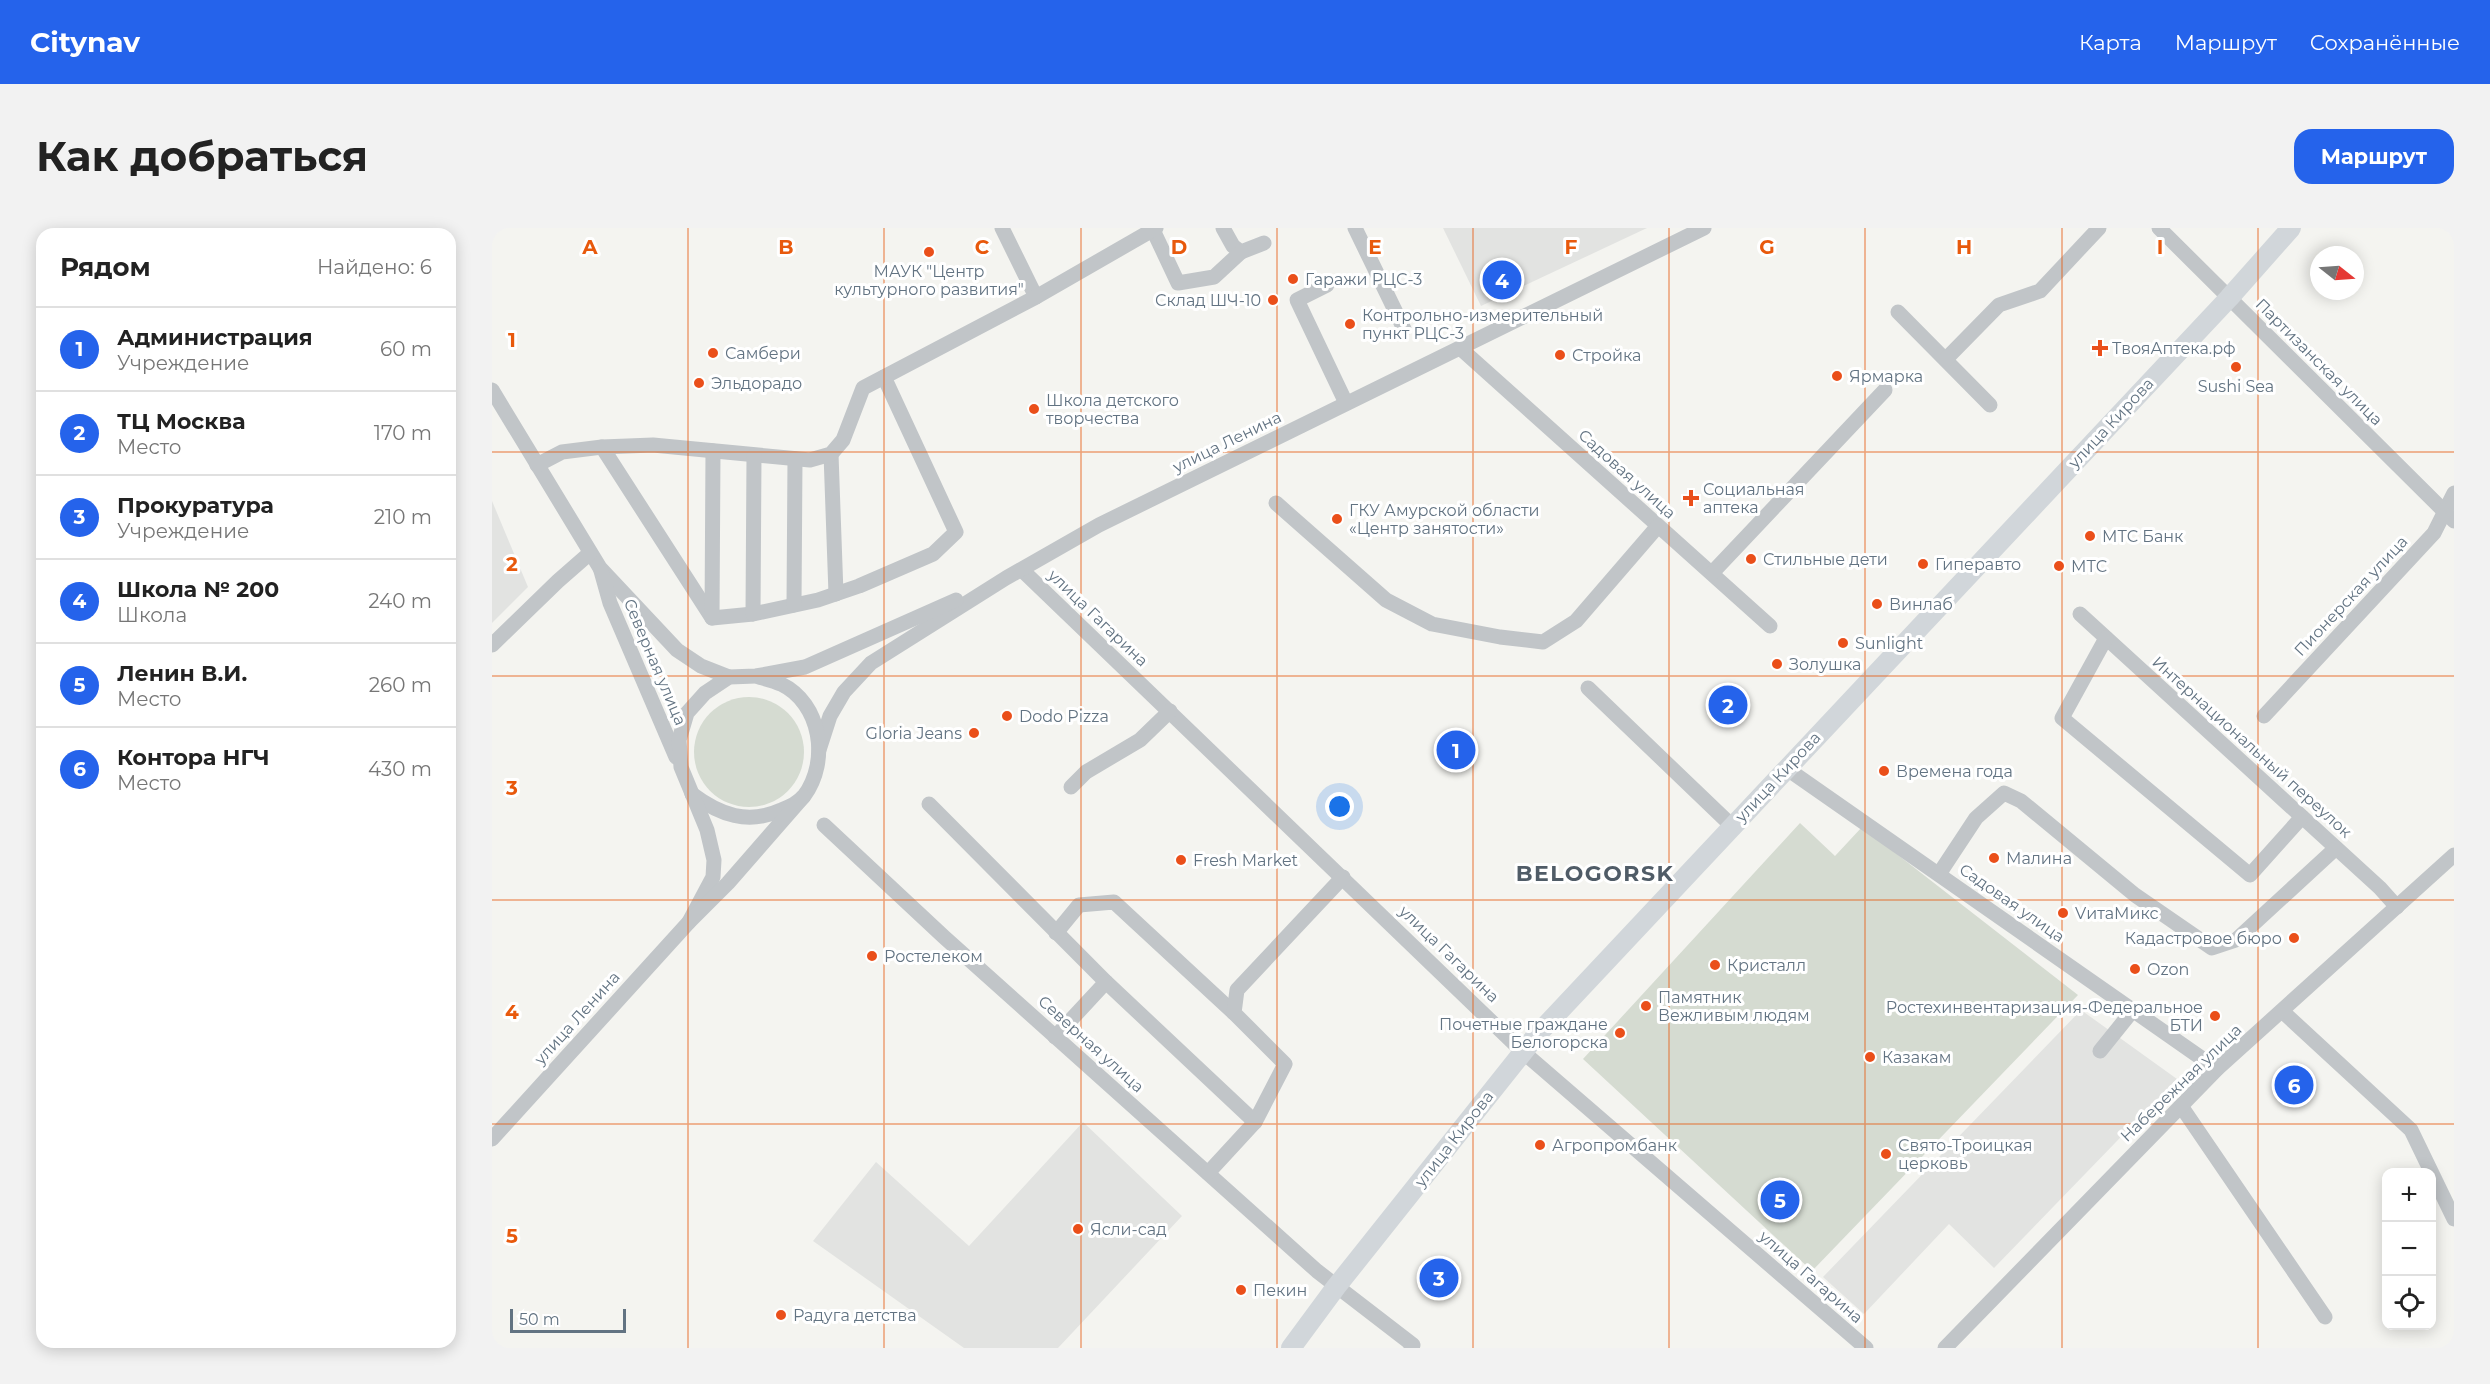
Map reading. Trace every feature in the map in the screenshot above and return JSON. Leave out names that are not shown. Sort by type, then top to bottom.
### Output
[{"type":"main road","name":"улица Кирова","points":[[1291,1348],[1336,1287],[1523,1052],[1786,768],[2229,298],[2291,228]]},
{"type":"street","points":[[1002,228],[1036,297]]},
{"type":"street","points":[[1223,228],[1233,246],[1241,252]]},
{"type":"street","points":[[1355,228],[1404,329]]},
{"type":"street","name":"улица Ленина","points":[[819,750],[830,716],[844,692],[871,663],[1006,578],[1099,525],[1704,228]]},
{"type":"street","points":[[1946,359],[1999,305],[2040,291],[2099,228]]},
{"type":"street","name":"Партизанская улица","points":[[2159,228],[2449,516]]},
{"type":"street","points":[[537,465],[562,452],[602,447],[653,445],[810,460],[831,454],[843,440],[863,388],[1036,297],[1155,229],[1178,283],[1214,276],[1241,252],[1263,243]]},
{"type":"street","points":[[1327,285],[1297,300],[1346,403]]},
{"type":"street","points":[[1898,312],[1990,405]]},
{"type":"street","name":"Садовая улица","points":[[1460,348],[1770,626]]},
{"type":"street","points":[[712,618],[753,614],[836,594],[933,554],[956,532],[884,377]]},
{"type":"street","name":"Северная улица","points":[[492,390],[600,568],[677,650],[701,666],[729,677]]},
{"type":"street","points":[[1712,573],[1885,390]]},
{"type":"street","points":[[602,447],[712,618]]},
{"type":"street","points":[[712,618],[713,451]]},
{"type":"street","points":[[831,454],[836,594]]},
{"type":"street","points":[[753,614],[754,456]]},
{"type":"street","points":[[794,605],[795,459]]},
{"type":"street","name":"Пионерская улица","points":[[2264,717],[2449,516],[2454,494]]},
{"type":"street","points":[[1276,503],[1386,600],[1395,605],[1432,624],[1500,637],[1543,642],[1576,621],[1658,526]]},
{"type":"street","points":[[492,645],[590,553]]},
{"type":"street","name":"Северная улица","points":[[600,568],[615,615],[681,767]]},
{"type":"street","name":"улица Гагарина","points":[[1022,570],[1523,1052],[1866,1348]]},
{"type":"street","points":[[756,676],[782,684],[803,702],[815,722],[819,750],[815,772],[803,797],[794,805],[767,816],[740,818],[714,810],[692,794],[681,767],[679,740],[687,713],[705,693],[729,677],[756,676],[805,667],[1006,578]]},
{"type":"street","name":"Интернациональный переулок","points":[[2080,614],[2336,848],[2397,907]]},
{"type":"street","points":[[2106,638],[2062,718],[2250,875],[2302,818]]},
{"type":"street","points":[[1588,688],[1732,826]]},
{"type":"street","points":[[1071,787],[1086,772],[1140,740],[1170,711]]},
{"type":"street","name":"Садовая улица","points":[[1786,768],[2217,1069]]},
{"type":"street","points":[[1939,874],[1976,818],[2004,793],[2021,801],[2135,895],[2212,948],[2236,940],[2336,848]]},
{"type":"street","name":"улица Ленина","points":[[689,922],[712,877],[714,860],[707,830],[692,794]]},
{"type":"street","name":"улица Ленина","points":[[492,1139],[689,922],[728,883],[803,797]]},
{"type":"street","points":[[929,804],[1106,982],[1255,1122]]},
{"type":"street","name":"Северная улица","points":[[824,825],[1208,1173],[1336,1287],[1413,1345],[1411,1348]]},
{"type":"street","name":"Набережная улица","points":[[1945,1348],[2217,1069],[2454,855]]},
{"type":"street","points":[[1234,1013],[1237,990],[1343,877]]},
{"type":"street","points":[[1056,933],[1079,905],[1114,902],[1234,1013],[1285,1064],[1255,1122],[1208,1173]]},
{"type":"street","points":[[1055,1036],[1106,982]]},
{"type":"street","points":[[2100,1051],[2133,1010]]},
{"type":"street","points":[[2282,1011],[2411,1130],[2454,1219]]},
{"type":"street","points":[[2181,1106],[2325,1317]]},
{"type":"shaded area","points":[[1443,228],[1647,228],[1481,306]]},
{"type":"shaded area","points":[[492,501],[528,587],[492,623]]},
{"type":"shaded area","points":[[749,697],[770,701],[788,713],[800,731],[804,752],[800,773],[788,791],[770,803],[749,807],[728,803],[710,791],[698,773],[694,752],[698,731],[710,713],[728,701]]},
{"type":"shaded area","points":[[1800,823],[1835,856],[1862,827],[2078,995],[1812,1271],[1583,1059]]},
{"type":"shaded area","points":[[2081,1010],[2177,1079],[1994,1268],[1949,1224],[1864,1314],[1823,1277]]},
{"type":"shaded area","name":"Ясли-сад","points":[[1083,1122],[1182,1216],[1058,1348],[964,1348],[813,1241],[876,1162],[969,1246]]},
{"type":"place","name":"МАУК \"Центр культурного развития\"","points":[[929,252]]},
{"type":"place","name":"Гаражи РЦС-3","points":[[1293,279]]},
{"type":"place","name":"Школа № 200","points":[[1502,280]]},
{"type":"place","name":"Склад ШЧ-10","points":[[1273,300]]},
{"type":"place","name":"Контрольно-измерительный пункт РЦС-3","points":[[1350,324]]},
{"type":"place","name":"ТвояАптека.рф","points":[[2100,348]]},
{"type":"place","name":"Самбери","points":[[713,353]]},
{"type":"place","name":"Стройка","points":[[1560,355]]},
{"type":"place","name":"Sushi Sea","points":[[2236,367]]},
{"type":"place","name":"Ярмарка","points":[[1837,376]]},
{"type":"place","name":"Эльдорадо","points":[[699,383]]},
{"type":"place","name":"Школа детского творчества","points":[[1034,409]]},
{"type":"place","name":"Социальная аптека","points":[[1691,498]]},
{"type":"place","name":"ГКУ Амурской области «Центр занятости»","points":[[1337,519]]},
{"type":"place","name":"МТС Банк","points":[[2090,536]]},
{"type":"place","name":"Стильные дети","points":[[1751,559]]},
{"type":"place","name":"Гиперавто","points":[[1923,564]]},
{"type":"place","name":"МТС","points":[[2059,566]]},
{"type":"place","name":"Винлаб","points":[[1877,604]]},
{"type":"place","name":"Sunlight","points":[[1843,643]]},
{"type":"place","name":"Золушка","points":[[1777,664]]},
{"type":"place","name":"ТЦ Москва","points":[[1728,705]]},
{"type":"place","name":"Dodo Pizza","points":[[1007,716]]},
{"type":"place","name":"Gloria Jeans","points":[[974,733]]},
{"type":"place","name":"Администрация","points":[[1456,750]]},
{"type":"place","name":"Времена года","points":[[1884,771]]},
{"type":"place","name":"Малина","points":[[1994,858]]},
{"type":"place","name":"Fresh Market","points":[[1181,860]]},
{"type":"place","name":"VитаМикс","points":[[2063,913]]},
{"type":"place","name":"Кадастровое бюро","points":[[2294,938]]},
{"type":"place","name":"Ростелеком","points":[[872,956]]},
{"type":"place","name":"Кристалл","points":[[1715,965]]},
{"type":"place","name":"Ozon","points":[[2135,969]]},
{"type":"place","name":"Памятник Вежливым людям","points":[[1646,1006]]},
{"type":"place","name":"Ростехинвентаризация-Федеральное БТИ","points":[[2215,1016]]},
{"type":"place","name":"Почетные граждане Белогорска","points":[[1620,1033]]},
{"type":"place","name":"Казакам","points":[[1870,1057]]},
{"type":"place","name":"Контора НГЧ","points":[[2294,1085]]},
{"type":"place","name":"Агропромбанк","points":[[1540,1145]]},
{"type":"place","name":"Свято-Троицкая церковь","points":[[1886,1154]]},
{"type":"place","name":"Ленин В.И.","points":[[1780,1200]]},
{"type":"place","name":"Ясли-сад","points":[[1078,1229]]},
{"type":"place","name":"Прокуратура","points":[[1439,1278]]},
{"type":"place","name":"Пекин","points":[[1241,1290]]},
{"type":"place","name":"Радуга детства","points":[[781,1315]]},
{"type":"district","name":"BELOGORSK","points":[[1595,873]]}]
